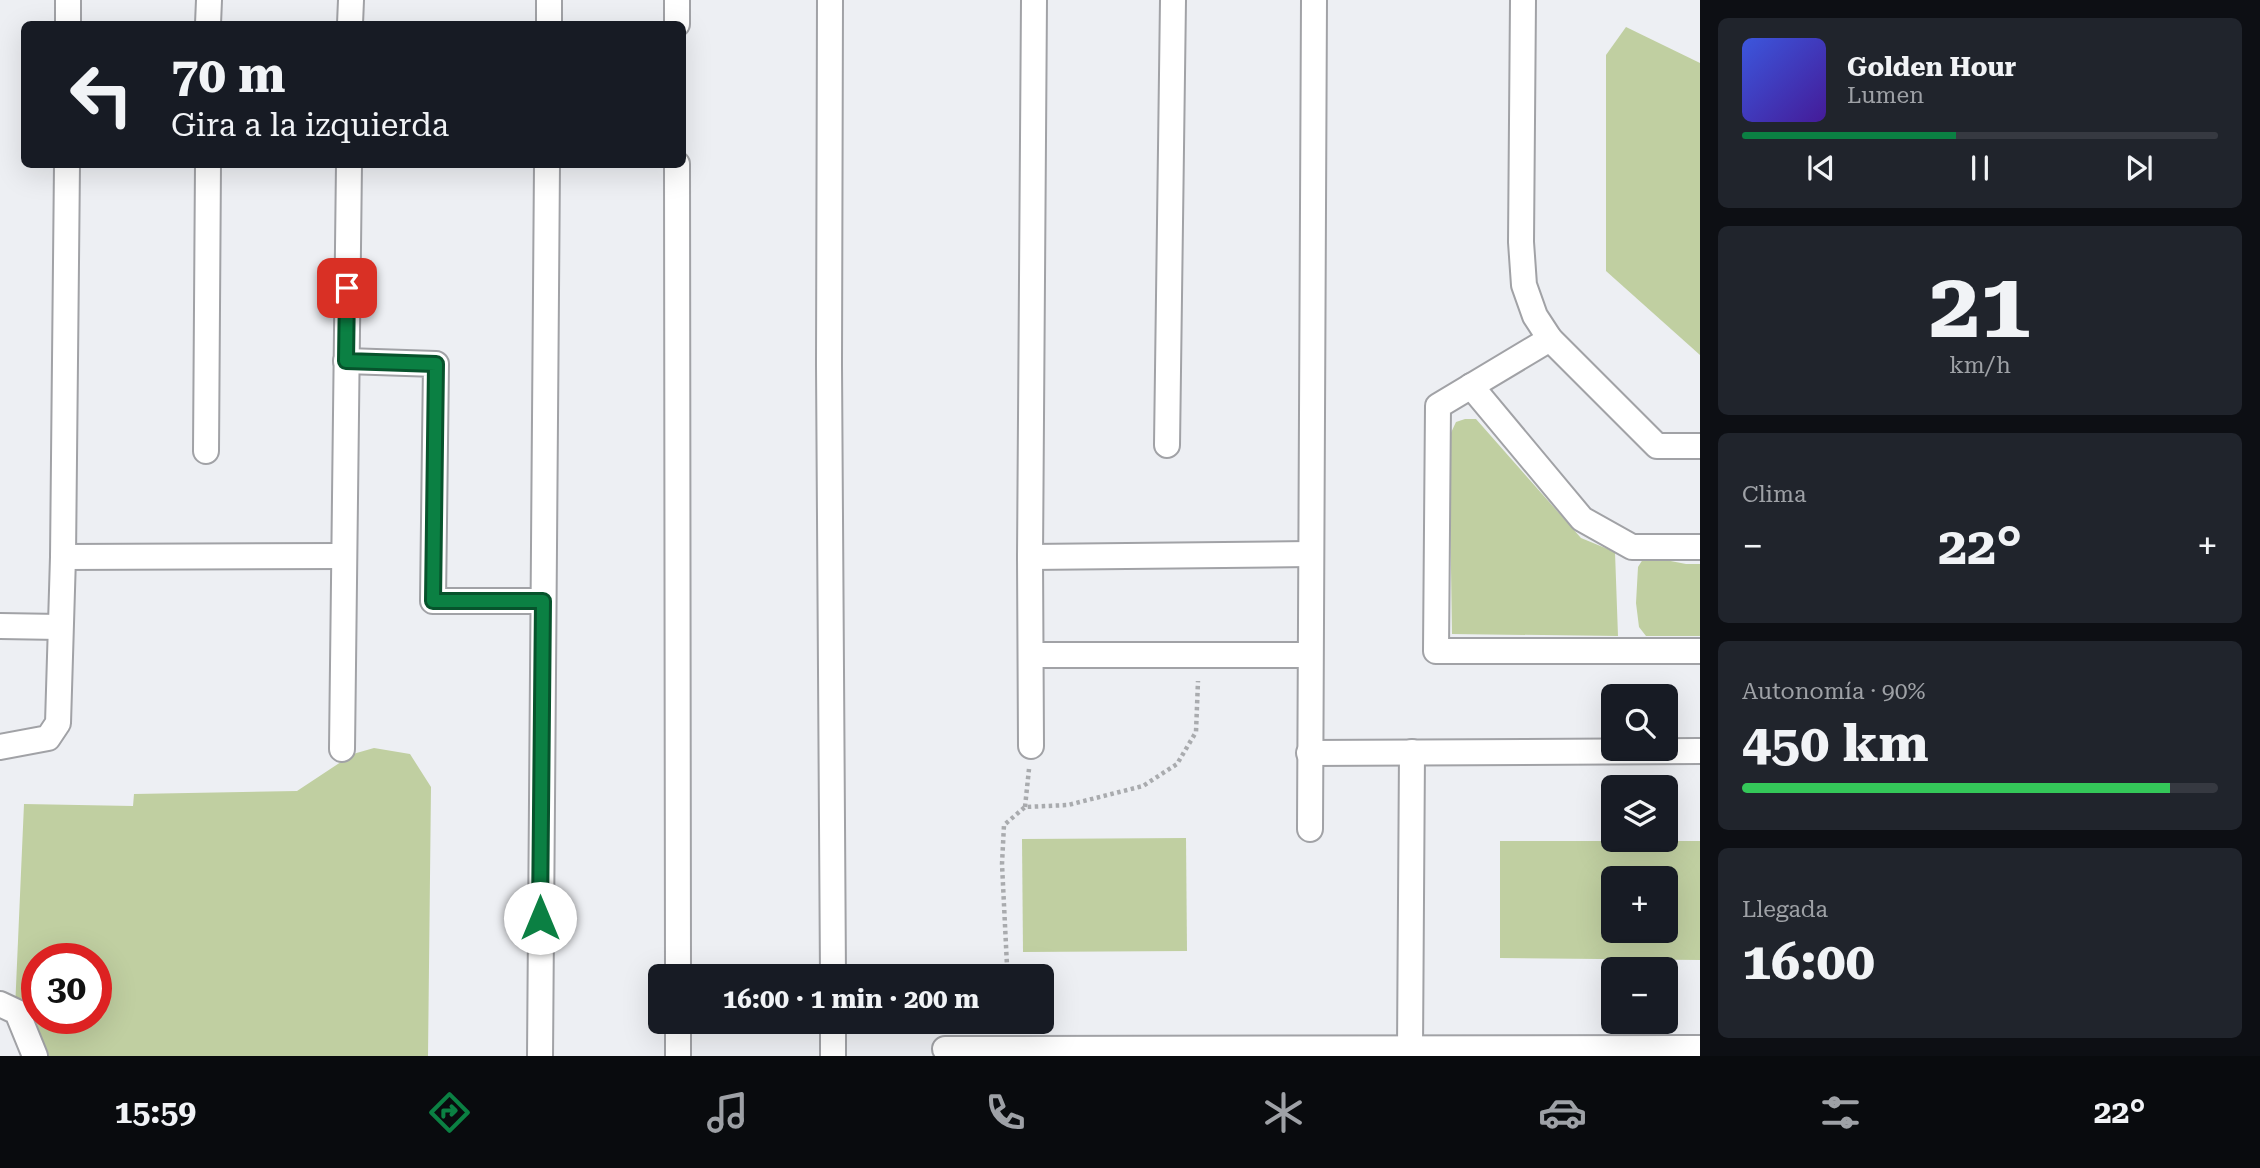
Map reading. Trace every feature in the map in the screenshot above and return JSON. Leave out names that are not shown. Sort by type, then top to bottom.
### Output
[{"type":"street","points":[[68,0],[68,21]]},
{"type":"street","points":[[208,21],[209,0]]},
{"type":"street","points":[[350,21],[351,0]]},
{"type":"street","points":[[549,0],[549,21]]},
{"type":"street","points":[[677,0],[677,21]]},
{"type":"street","points":[[830,0],[829,378],[833,964]]},
{"type":"street","points":[[1031,746],[1034,0]]},
{"type":"street","points":[[1167,445],[1173,0]]},
{"type":"street","points":[[1310,829],[1314,0]]},
{"type":"street","points":[[1523,0],[1521,242],[1524,285],[1535,316],[1550,339],[1657,446],[1700,446]]},
{"type":"street","points":[[0,747],[48,738],[58,723],[63,557],[66,168]]},
{"type":"street","points":[[206,451],[208,168]]},
{"type":"street","points":[[342,749],[349,168]]},
{"type":"street","points":[[540,1056],[547,168]]},
{"type":"street","points":[[677,168],[678,964]]},
{"type":"street","points":[[1550,339],[1438,406],[1436,651],[1700,651]]},
{"type":"street","points":[[346,361],[436,364],[433,601],[543,601]]},
{"type":"street","points":[[1471,386],[1582,519],[1632,547],[1700,547]]},
{"type":"street","points":[[1031,557],[1310,554]]},
{"type":"street","points":[[63,557],[344,556]]},
{"type":"street","points":[[0,626],[60,627]]},
{"type":"street","points":[[1031,655],[1310,655]]},
{"type":"street","points":[[1309,753],[1700,751]]},
{"type":"street","points":[[1410,1049],[1412,752]]},
{"type":"street","points":[[0,1004],[17,1012],[35,1056]]},
{"type":"street","points":[[678,1034],[678,1056]]},
{"type":"street","points":[[833,1034],[833,1056]]},
{"type":"street","points":[[945,1049],[1700,1048]]},
{"type":"path","points":[[1007,964],[1002,864],[1004,825],[1025,807],[1068,804],[1143,786],[1177,764],[1196,732],[1198,655]]},
{"type":"path","points":[[1025,807],[1031,746]]},
{"type":"green space","points":[[1626,27],[1700,63],[1700,355],[1606,271],[1606,55]]},
{"type":"green space","points":[[1476,419],[1581,538],[1615,552],[1618,636],[1452,634],[1449,437],[1456,422]]},
{"type":"green space","points":[[1645,556],[1700,564],[1700,636],[1646,636],[1639,627],[1636,603],[1638,567]]},
{"type":"green space","points":[[374,748],[410,754],[431,787],[428,1056],[26,1056],[14,1032],[24,804],[133,806],[134,794],[297,791],[353,754]]},
{"type":"green space","points":[[1186,838],[1187,951],[1023,952],[1022,839]]},
{"type":"green space","points":[[1500,841],[1601,841],[1601,852],[1678,852],[1678,841],[1700,841],[1700,960],[1678,960],[1678,957],[1500,958]]},
{"type":"route","points":[[347,288],[346,361],[436,364],[433,601],[543,601],[540,918]]}]
